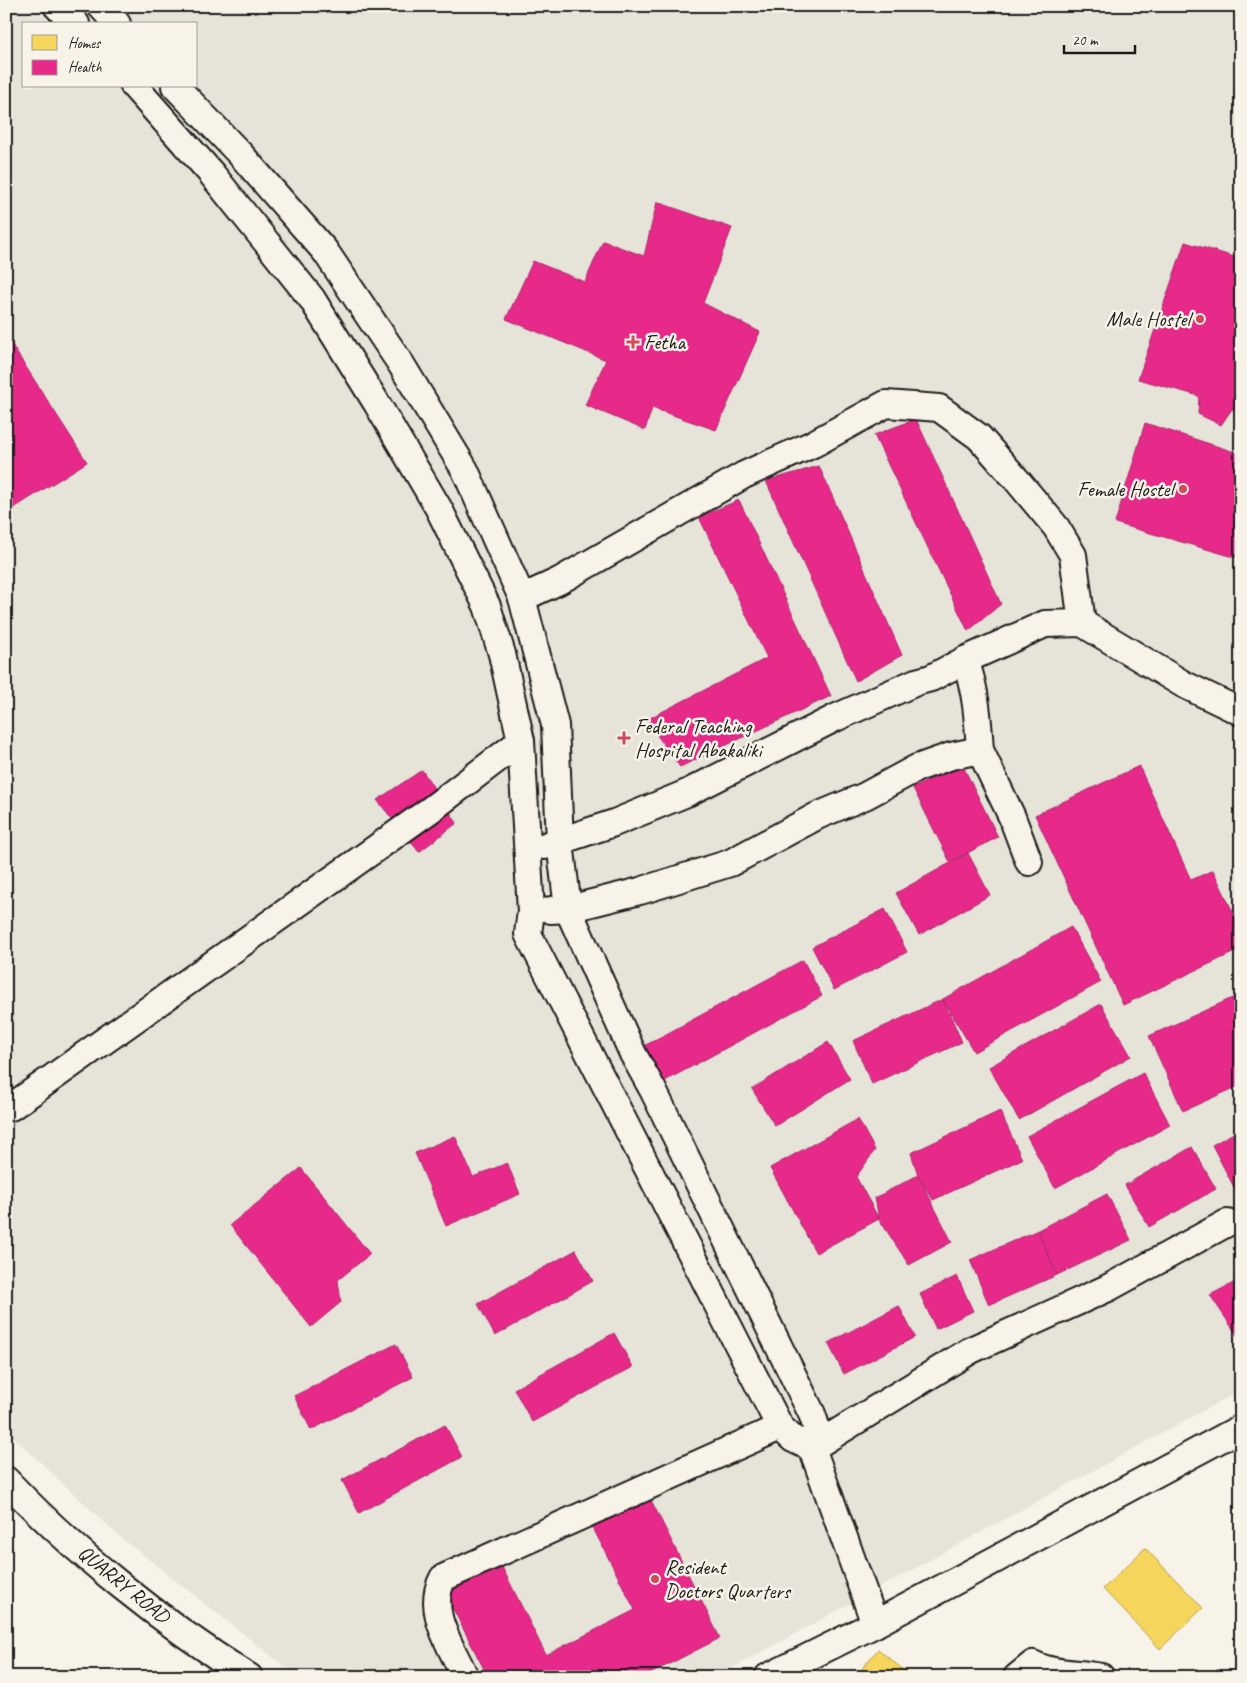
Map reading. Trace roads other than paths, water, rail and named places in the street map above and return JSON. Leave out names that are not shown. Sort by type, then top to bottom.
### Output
[{"type":"street","points":[[57,6],[74,22]]},
{"type":"street","points":[[101,6],[115,22]]},
{"type":"street","points":[[136,88],[211,173],[312,299],[439,508],[487,606],[502,654],[521,741],[531,911],[528,934],[780,1427],[793,1439],[812,1448]]},
{"type":"street","points":[[177,88],[242,155],[330,259],[401,364],[465,470],[522,598],[554,725],[560,842],[568,909],[633,1054],[677,1139],[812,1414],[816,1426],[812,1448],[875,1624]]},
{"type":"street","points":[[522,598],[559,581],[744,475],[813,444],[886,404],[939,408],[979,438],[1010,472],[1056,528],[1073,555],[1082,623]]},
{"type":"street","points":[[528,852],[614,823],[687,793],[835,718],[916,682],[931,678],[965,660],[1045,624],[1082,623],[1183,684],[1241,712]]},
{"type":"street","points":[[965,660],[972,680],[977,707],[980,750],[1012,816],[1029,862]]},
{"type":"street","points":[[11,1106],[430,810],[521,741]]},
{"type":"street","points":[[531,911],[568,909],[640,891],[730,863],[817,816],[865,796],[917,768],[951,756],[980,750]]},
{"type":"street","points":[[642,1158],[677,1139]]},
{"type":"street","points":[[812,1448],[971,1350],[1108,1288],[1227,1223]]},
{"type":"street","points":[[726,1323],[760,1307]]},
{"type":"street","points":[[466,1677],[436,1611],[439,1586],[443,1578],[780,1427]]},
{"type":"street","points":[[768,1677],[875,1624],[1241,1428]]},
{"type":"street","name":"QUARRY ROAD","points":[[6,1480],[124,1588],[215,1655],[249,1677]]},
{"type":"street","points":[[1017,1677],[1034,1664],[1047,1671],[1077,1672],[1101,1677]]},
{"type":"place","name":"Male Hostel","points":[[1200,319]]},
{"type":"place","name":"Fetha","points":[[633,342]]},
{"type":"place","name":"Female Hostel","points":[[1183,489]]},
{"type":"place","name":"Federal Teaching Hospital Abakaliki","points":[[624,738]]},
{"type":"place","name":"Resident Doctors Quarters","points":[[655,1579]]}]
